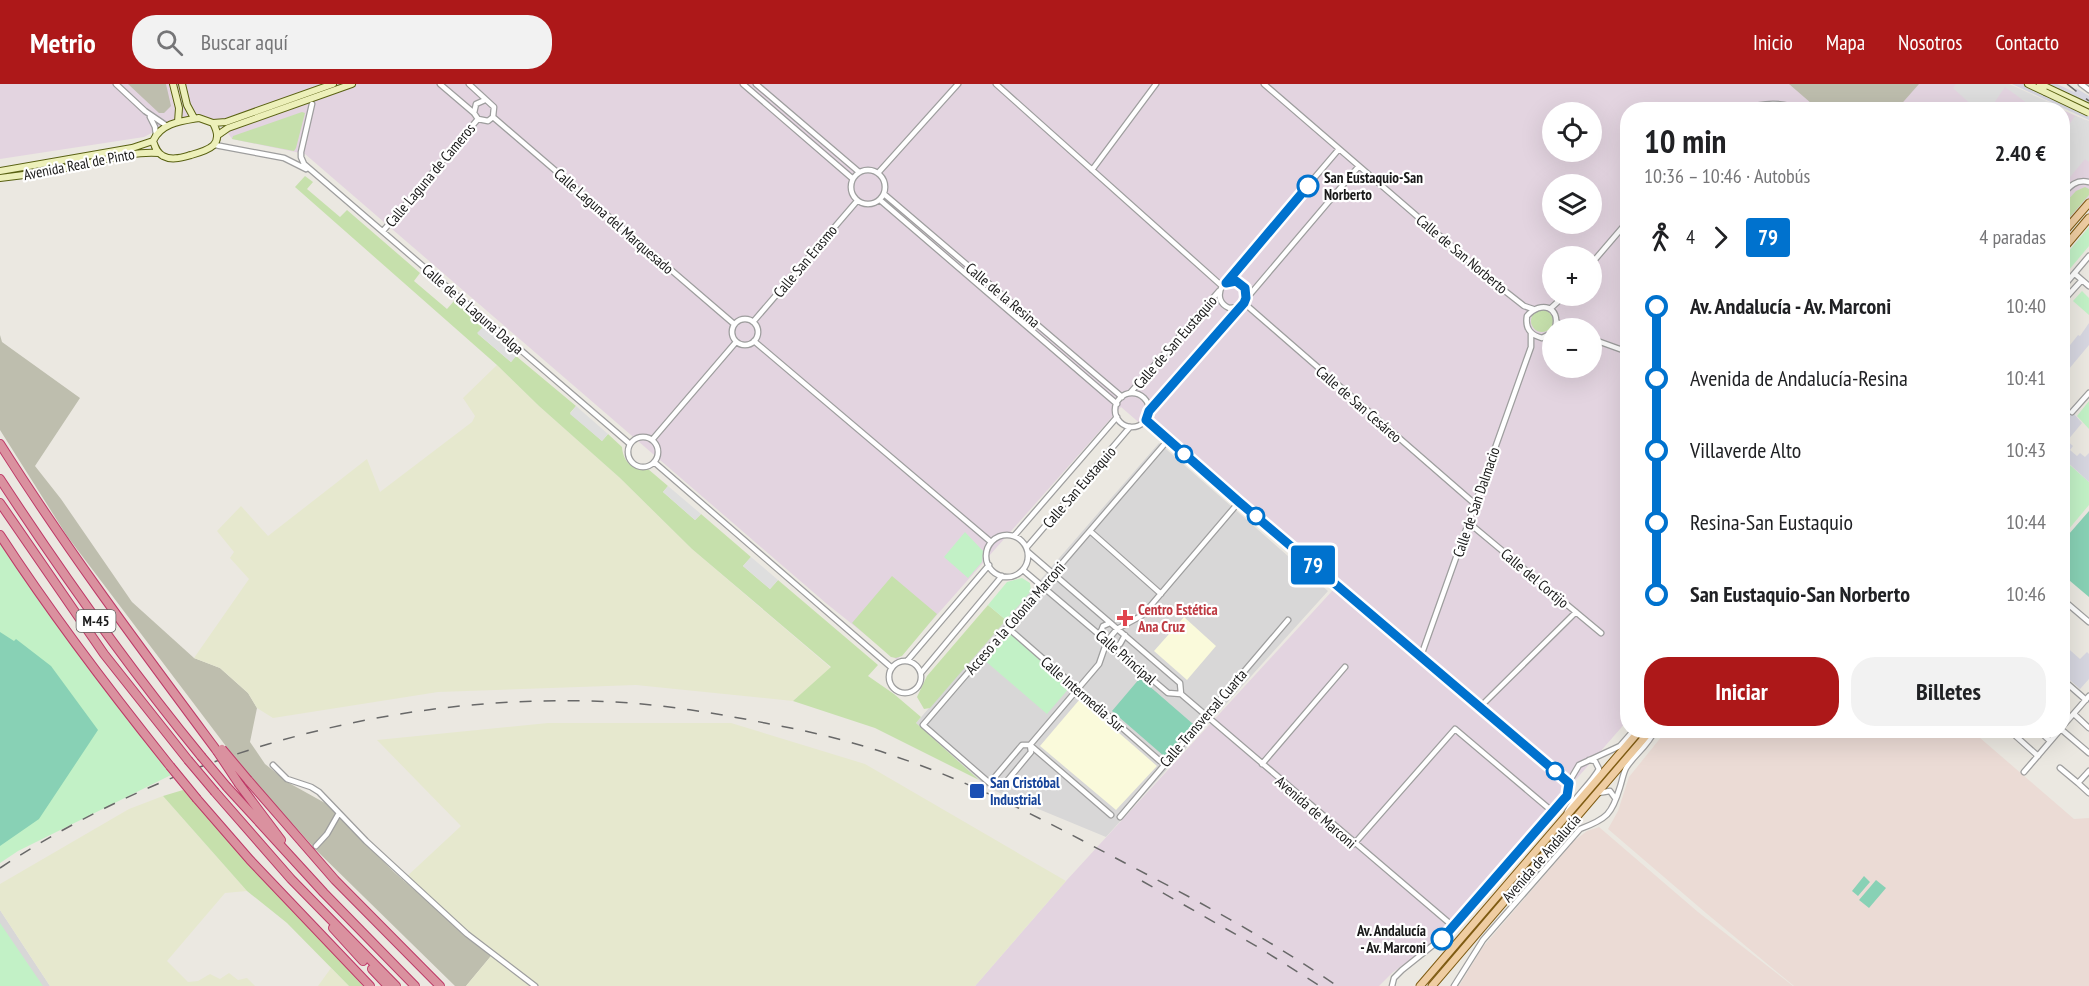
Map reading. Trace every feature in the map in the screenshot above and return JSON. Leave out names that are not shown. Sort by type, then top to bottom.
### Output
[{"type":"highway","points":[[0,444],[73,556],[170,688],[220,750],[335,880],[440,986]]},
{"type":"highway","name":"M-45","points":[[0,479],[112,644],[227,788],[324,893],[416,986]]},
{"type":"highway","name":"M-45","points":[[0,503],[104,654],[188,760],[310,898],[396,986]]},
{"type":"highway","points":[[0,535],[33,586],[84,656],[197,799],[250,860],[370,986]]},
{"type":"highway","points":[[220,750],[239,784],[324,893]]},
{"type":"highway","points":[[310,898],[339,936],[388,986]]},
{"type":"main road","points":[[173,84],[179,108],[178,122]]},
{"type":"main road","points":[[182,84],[187,105],[194,118]]},
{"type":"main road","points":[[333,84],[226,122],[213,123],[205,119],[194,118],[166,126],[154,138],[159,153],[170,159],[206,151],[215,145],[218,135],[228,128],[352,84]]},
{"type":"main road","points":[[2028,84],[2066,102]]},
{"type":"main road","points":[[2040,84],[2089,107]]},
{"type":"main road","points":[[2070,104],[2089,113]]},
{"type":"main road","points":[[213,123],[218,135]]},
{"type":"main road","name":"Avenida Real de Pinto","points":[[0,171],[132,148],[154,138]]},
{"type":"main road","name":"Avenida Real de Pinto","points":[[0,178],[131,154],[159,153]]},
{"type":"main road","points":[[2070,225],[2089,203]]},
{"type":"main road","points":[[2070,241],[2089,219]]},
{"type":"main road","name":"Avenida de Andalucía","points":[[1420,986],[1633,738]]},
{"type":"main road","name":"Avenida de Andalucía","points":[[1432,986],[1646,738]]},
{"type":"street","points":[[116,84],[152,119],[154,138]]},
{"type":"street","points":[[441,84],[478,119],[483,122],[493,117],[495,112],[491,102],[485,100],[469,84]]},
{"type":"street","points":[[743,84],[853,179]]},
{"type":"street","points":[[756,84],[859,172]]},
{"type":"street","points":[[878,173],[958,84]]},
{"type":"street","points":[[996,84],[1222,287]]},
{"type":"street","points":[[1092,170],[1156,84]]},
{"type":"street","name":"Calle de San Norberto","points":[[1264,84],[1524,306],[1533,309],[1544,307],[1550,309]]},
{"type":"street","points":[[2081,84],[2089,90]]},
{"type":"street","points":[[474,113],[476,104],[485,100]]},
{"type":"street","name":"Calle de la Laguna Dalga","points":[[312,104],[301,157],[304,164],[630,444]]},
{"type":"street","points":[[145,111],[166,126]]},
{"type":"street","name":"Calle Laguna del Marquesado","points":[[493,117],[734,324]]},
{"type":"street","name":"Calle Laguna de Cameros","points":[[383,231],[478,119]]},
{"type":"street","name":"Calle de la Laguna Dalga","points":[[215,145],[294,161],[315,175]]},
{"type":"street","name":"Calle de San Eustaquio","points":[[1130,393],[1339,149]]},
{"type":"street","name":"Calle de San Eustaquio","points":[[1149,411],[1244,303],[1359,166]]},
{"type":"street","points":[[865,170],[878,173],[885,184],[884,194],[880,200],[868,205],[857,201],[851,191],[853,179],[859,172],[865,170]]},
{"type":"street","points":[[2070,186],[2078,181],[2089,182]]},
{"type":"street","name":"Calle de la Resina","points":[[884,194],[1122,397]]},
{"type":"street","name":"Calle de la Resina","points":[[880,200],[1117,404]]},
{"type":"street","name":"Calle San Erasmo","points":[[753,322],[857,201]]},
{"type":"street","points":[[1602,251],[1620,230]]},
{"type":"street","points":[[2070,279],[2089,256]]},
{"type":"street","points":[[2074,274],[2089,286]]},
{"type":"street","points":[[2070,293],[2082,280]]},
{"type":"street","points":[[1236,281],[1241,284],[1247,293],[1244,303],[1229,308],[1225,306],[1221,302],[1222,287],[1236,281]]},
{"type":"street","name":"Calle de San Cesáreo","points":[[1244,303],[1475,504]]},
{"type":"street","points":[[1524,306],[1527,316]]},
{"type":"street","points":[[1553,306],[1550,309],[1556,318]]},
{"type":"street","points":[[1555,315],[1557,306]]},
{"type":"street","points":[[1527,316],[1533,309]]},
{"type":"street","name":"Calle de San Dalmacio","points":[[1421,656],[1531,347],[1527,316]]},
{"type":"street","points":[[741,320],[753,322],[758,330],[754,341],[746,345],[736,342],[732,333],[734,324],[741,320]]},
{"type":"street","points":[[1531,333],[1542,338],[1531,347]]},
{"type":"street","points":[[754,341],[991,542]]},
{"type":"street","points":[[652,440],[736,342]]},
{"type":"street","points":[[1602,343],[1620,349]]},
{"type":"street","points":[[1130,393],[1138,394],[1144,399],[1149,411],[1142,424],[1130,427],[1117,417],[1117,404],[1122,397],[1130,393]]},
{"type":"street","points":[[2072,412],[2089,393]]},
{"type":"street","name":"Calle San Eustaquio","points":[[1014,536],[1117,417]]},
{"type":"street","points":[[1146,420],[1569,783]]},
{"type":"street","name":"Calle San Eustaquio","points":[[1028,550],[1130,427]]},
{"type":"street","points":[[648,437],[652,440],[658,448],[654,462],[641,467],[632,463],[628,454],[630,444],[638,438],[648,437]]},
{"type":"street","name":"Acceso a la Colonia Marconi","points":[[993,786],[923,725],[1168,440]]},
{"type":"street","points":[[654,462],[892,668]]},
{"type":"street","points":[[1030,745],[1031,752],[1002,787],[993,786],[994,778],[1022,746],[1030,745],[1099,664],[1107,641],[1117,629],[1141,616],[1239,502]]},
{"type":"street","name":"Calle del Cortijo","points":[[1469,524],[1601,633]]},
{"type":"street","points":[[1090,531],[1161,594]]},
{"type":"street","points":[[1002,535],[1014,536],[1022,540],[1028,550],[1027,564],[1023,570],[1010,576],[1002,576],[989,565],[986,556],[991,542],[1002,535]]},
{"type":"street","name":"Calle Principal","points":[[1023,570],[1168,693],[1181,694],[1180,683],[1028,550]]},
{"type":"street","points":[[907,661],[989,565]]},
{"type":"street","points":[[921,673],[1002,576]]},
{"type":"street","points":[[2070,606],[2089,622]]},
{"type":"street","points":[[1480,707],[1576,612]]},
{"type":"street","name":"Calle Transversal Cuarta","points":[[1120,818],[1288,620]]},
{"type":"street","points":[[1100,634],[1103,626],[1110,623]]},
{"type":"street","name":"Calle Intermedia Sur","points":[[1006,627],[1160,761]]},
{"type":"street","points":[[1114,647],[1120,644],[1125,635]]},
{"type":"street","points":[[901,661],[907,661],[915,664],[921,673],[921,679],[916,689],[906,693],[900,692],[890,684],[889,677],[892,668],[901,661]]},
{"type":"street","points":[[1262,764],[1345,667]]},
{"type":"street","points":[[2070,686],[2087,698],[2070,719]]},
{"type":"street","name":"Avenida de Marconi","points":[[1181,694],[1454,927]]},
{"type":"street","points":[[2074,714],[2089,728]]},
{"type":"street","points":[[1354,844],[1455,729],[1553,812]]},
{"type":"street","points":[[2070,736],[2089,753]]},
{"type":"street","name":"Avenida de Andalucía","points":[[1392,986],[1394,978],[1402,970],[1454,927],[1567,796],[1569,783],[1579,765],[1620,746],[1627,738]]},
{"type":"street","points":[[1454,986],[1483,940],[1580,829],[1606,817],[1616,801],[1625,769],[1652,738]]},
{"type":"street","points":[[2017,738],[2038,756]]},
{"type":"street","points":[[2047,738],[2050,741]]},
{"type":"street","points":[[2024,772],[2053,738]]},
{"type":"street","points":[[1030,745],[1111,815]]},
{"type":"street","name":"Avenida de Andalucía","points":[[1566,815],[1570,805],[1599,769],[1595,761],[1589,760]]},
{"type":"street","points":[[273,765],[287,779],[319,792],[366,841],[467,934],[535,986]]},
{"type":"street","points":[[2060,768],[2089,793]]},
{"type":"street","points":[[2078,783],[2089,771]]},
{"type":"street","points":[[1598,793],[1610,791],[1614,794],[1616,801]]},
{"type":"street","points":[[316,846],[327,834],[339,813]]},
{"type":"shaded area","points":[[0,84],[2004,84],[2045,102],[1620,102],[1620,729],[1435,941],[1392,973],[1379,986],[975,986],[1066,881],[1333,590],[1121,407],[897,660],[827,604],[305,154],[232,139],[220,121],[199,116],[174,121],[144,137],[0,159]]},
{"type":"shaded area","points":[[128,84],[166,84],[171,106],[164,113],[159,113]]},
{"type":"shaded area","points":[[1789,84],[1919,84],[1903,102],[1810,102]]},
{"type":"shaded area","points":[[1956,84],[2009,84],[2049,102],[2025,102],[2005,87],[1995,102],[1968,102],[1953,88]]},
{"type":"shaded area","points":[[2012,84],[2057,84],[2074,92],[2076,88],[2089,96],[2089,120],[2070,111],[2070,102],[2050,102]]},
{"type":"shaded area","points":[[2070,113],[2089,122],[2089,199],[2070,221]]},
{"type":"shaded area","points":[[2075,116],[2089,121],[2089,162],[2085,159],[2070,177],[2070,124]]},
{"type":"shaded area","points":[[2089,323],[2089,345],[2070,368],[2070,345],[2078,335],[2080,336]]},
{"type":"shaded area","points":[[483,327],[516,356],[511,362],[477,333]]},
{"type":"shaded area","points":[[0,335],[2,342],[80,398],[35,466],[61,499],[132,602],[194,658],[220,668],[248,693],[257,708],[250,742],[265,764],[289,783],[325,803],[394,872],[491,956],[466,986],[455,986],[317,851],[244,770],[67,536],[0,430]]},
{"type":"shaded area","points":[[497,365],[620,478],[692,549],[831,668],[793,701],[636,685],[438,692],[273,718],[257,708],[248,693],[220,668],[194,658],[249,579],[230,558],[234,552],[217,531],[241,506],[268,536],[367,459],[380,492],[472,422],[475,416],[463,398]]},
{"type":"shaded area","points":[[576,406],[608,434],[602,441],[570,414]]},
{"type":"shaded area","points":[[2070,410],[2082,423],[2070,437]]},
{"type":"shaded area","points":[[1159,443],[1328,591],[1106,837],[988,788],[916,723]]},
{"type":"shaded area","points":[[2070,450],[2077,456],[2080,453],[2085,457],[2089,453],[2089,482],[2070,464]]},
{"type":"shaded area","points":[[668,486],[701,514],[695,520],[663,492]]},
{"type":"shaded area","points":[[751,557],[778,580],[770,589],[743,566]]},
{"type":"shaded area","points":[[1184,617],[1216,646],[1187,680],[1154,651]]},
{"type":"shaded area","points":[[2070,650],[2080,659],[2087,652],[2089,654],[2089,679],[2080,689],[2070,680]]},
{"type":"shaded area","points":[[1080,699],[1157,766],[1116,810],[1040,746]]},
{"type":"shaded area","points":[[548,723],[731,723],[865,764],[1066,881],[975,986],[466,986],[491,956],[403,880],[461,826],[377,740]]},
{"type":"shaded area","points":[[1660,738],[1980,738],[2074,819],[2089,818],[2089,986],[1794,986],[1608,829],[1618,811],[1629,777]]},
{"type":"shaded area","points":[[163,796],[247,891],[225,893],[167,961],[188,982],[198,981],[210,974],[220,979],[229,973],[238,980],[247,978],[255,986],[50,986],[0,910],[0,884],[129,809]]},
{"type":"shaded area","points":[[1599,827],[1698,912],[1793,986],[1459,986],[1482,948],[1574,841],[1587,831]]},
{"type":"shaded area","points":[[0,910],[50,986],[0,986]]},
{"type":"shaded area","points":[[331,968],[349,986],[318,986]]},
{"type":"green space","points":[[302,112],[305,113],[294,151],[232,139],[233,136]]},
{"type":"green space","points":[[305,176],[313,182],[307,189],[340,217],[347,210],[420,273],[414,281],[447,309],[454,301],[483,327],[478,334],[511,362],[516,356],[576,406],[570,413],[602,441],[608,434],[622,447],[624,457],[633,467],[648,469],[668,486],[663,492],[695,520],[701,514],[751,557],[743,566],[770,589],[778,580],[878,665],[868,676],[921,717],[916,723],[979,780],[875,728],[793,701],[831,667],[692,549],[620,478],[497,365],[295,187]]},
{"type":"green space","points":[[2085,187],[2089,189],[2089,195],[2070,217],[2070,197],[2076,191]]},
{"type":"green space","points":[[2089,227],[2089,246],[2070,269],[2070,250]]},
{"type":"green space","points":[[2082,291],[2089,298],[2089,315],[2073,301]]},
{"type":"green space","points":[[1542,310],[1550,313],[1552,317],[1542,318],[1542,332],[1534,329],[1531,321],[1534,313]]},
{"type":"green space","points":[[2089,401],[2089,429],[2077,416]]},
{"type":"green space","points":[[2070,465],[2089,482],[2089,505],[2070,528]]},
{"type":"green space","points":[[2089,511],[2089,597],[2070,581],[2070,533]]},
{"type":"green space","points":[[965,532],[983,551],[982,562],[968,578],[944,557]]},
{"type":"green space","points":[[0,541],[31,588],[171,775],[18,851],[0,863]]},
{"type":"green space","points":[[892,576],[937,614],[902,656],[896,658],[891,657],[852,623]]},
{"type":"green space","points":[[1022,578],[1030,583],[1031,591],[1006,620],[988,605],[1007,582]]},
{"type":"green space","points":[[988,605],[1006,620],[930,708],[924,709],[917,697],[927,676]]},
{"type":"green space","points":[[0,632],[14,641],[16,639],[51,666],[98,730],[39,819],[0,846]]},
{"type":"green space","points":[[1008,632],[1070,687],[1047,714],[983,659]]},
{"type":"green space","points":[[1140,678],[1193,724],[1165,757],[1112,711]]},
{"type":"green space","points":[[183,790],[363,986],[349,986],[287,923],[247,891],[163,796]]},
{"type":"green space","points":[[1864,876],[1870,882],[1858,896],[1852,891]]},
{"type":"green space","points":[[1876,880],[1886,888],[1869,908],[1859,900]]},
{"type":"green space","points":[[0,923],[43,986],[0,986]]},
{"type":"railway","points":[[2067,84],[2089,101]]},
{"type":"railway","points":[[0,868],[69,827],[142,791],[217,761],[295,737],[374,719],[454,707],[535,701],[634,703],[709,713],[832,737],[865,746],[956,779],[1069,834],[1233,921],[1337,986]]},
{"type":"railway","points":[[1142,881],[1258,947],[1320,986]]},
{"type":"bus line","name":"79","points":[[1308,186],[1226,283],[1236,281],[1245,288],[1247,293],[1244,303],[1149,411],[1146,420],[1569,783],[1567,796],[1442,939]]},
{"type":"place","name":"San Eustaquio-San Norberto","points":[[1308,186]]},
{"type":"place","name":"Centro Estética Ana Cruz","points":[[1125,618]]},
{"type":"place","name":"San Cristóbal Industrial","points":[[977,791]]},
{"type":"place","name":"Av. Andalucía - Av. Marconi","points":[[1442,939]]}]
